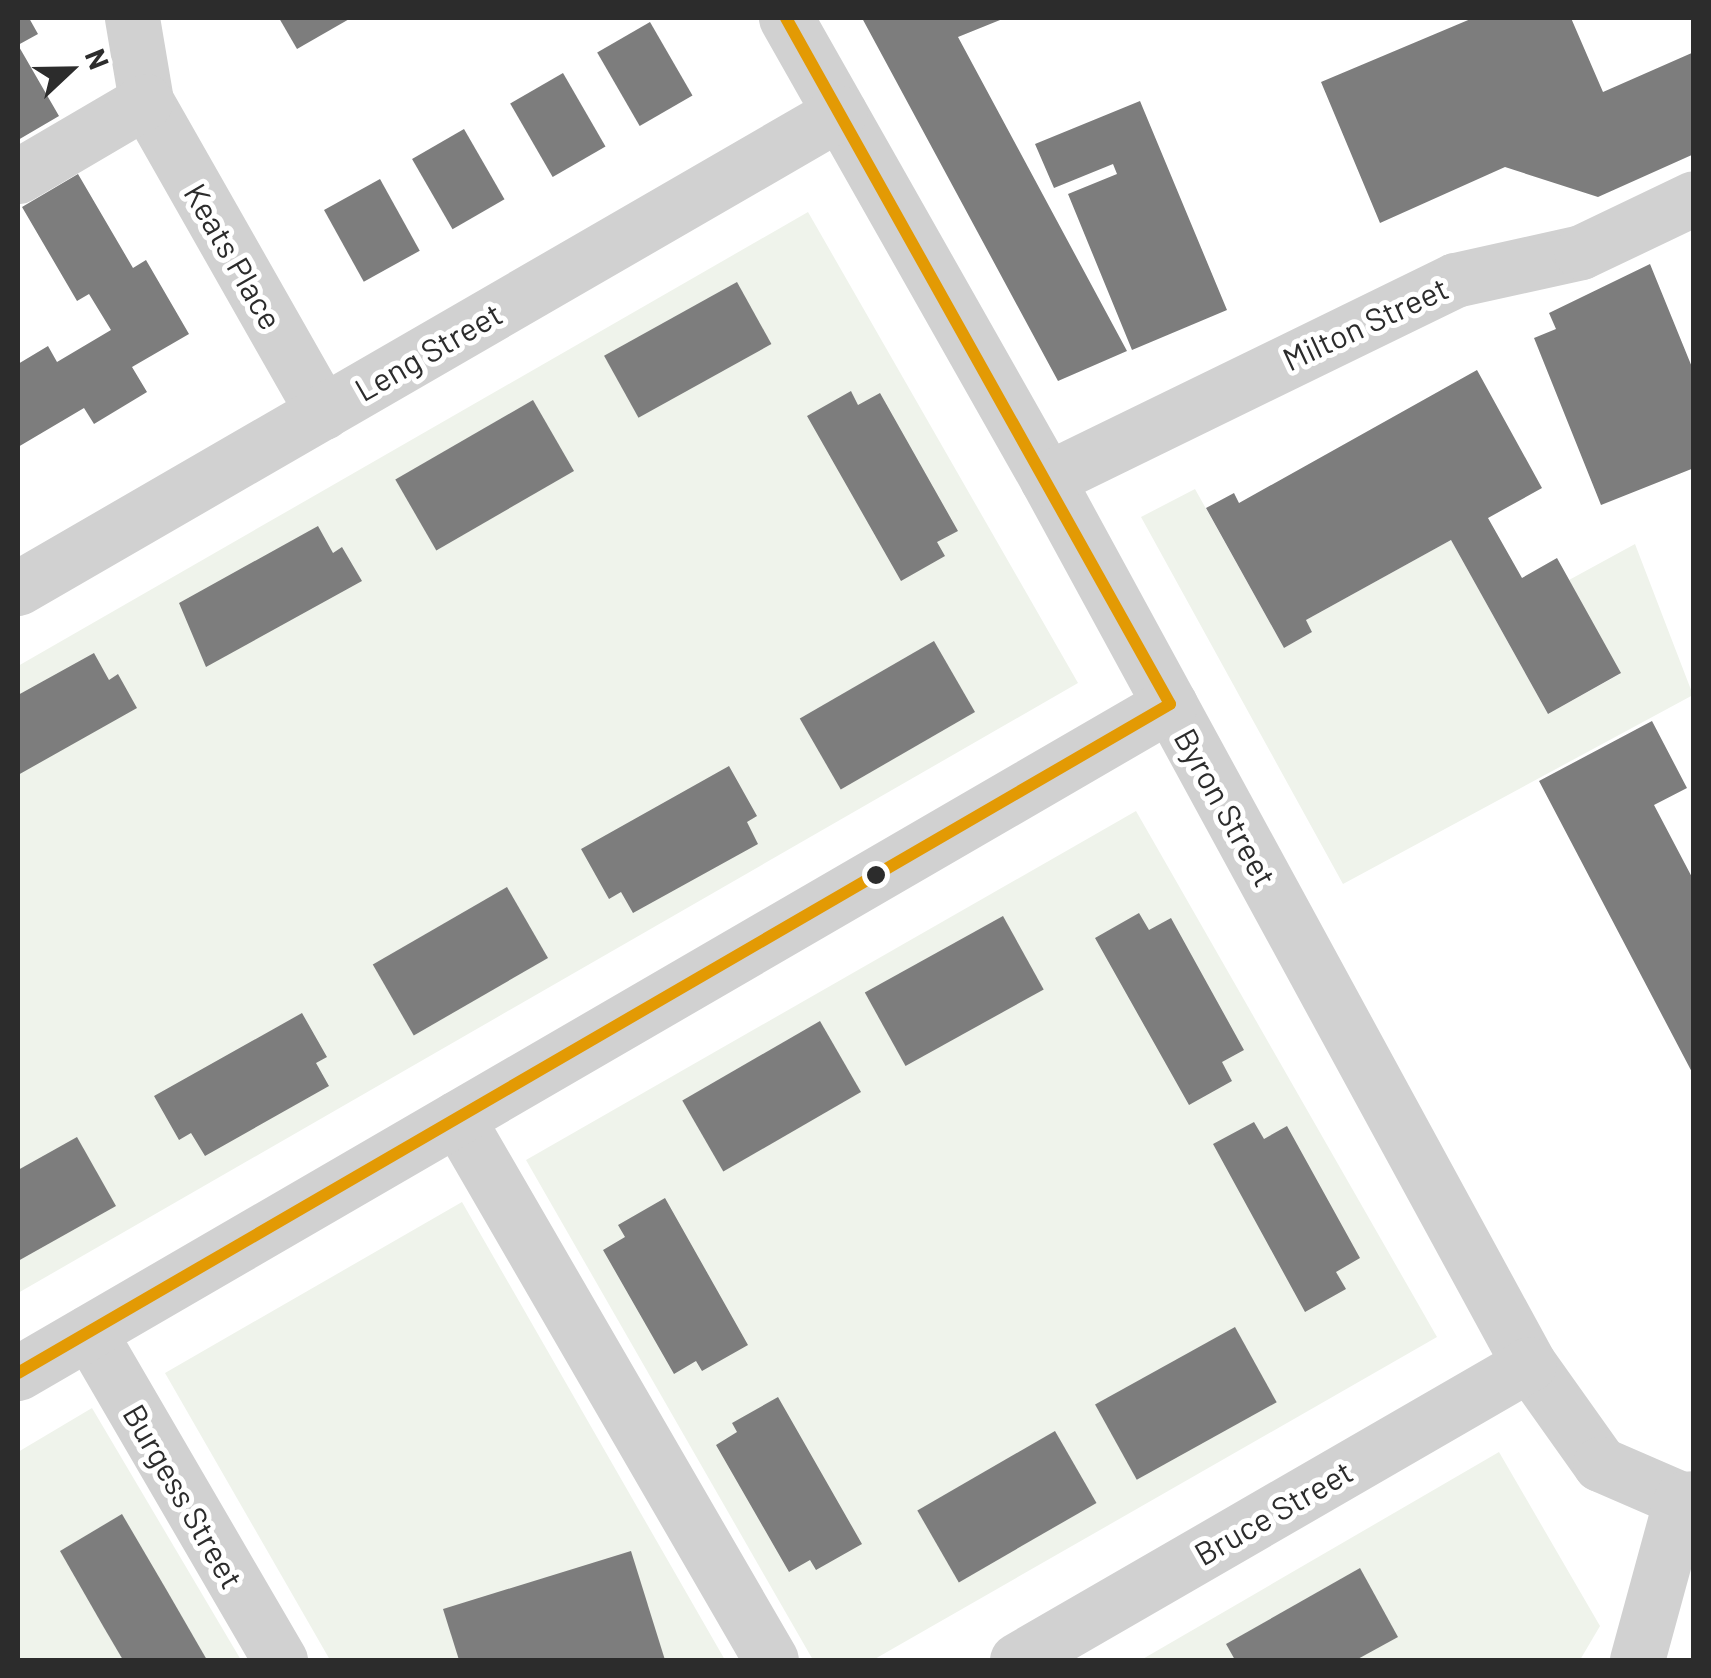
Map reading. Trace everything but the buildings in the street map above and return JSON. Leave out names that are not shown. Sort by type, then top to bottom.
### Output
[{"type":"street","name":"Keats Place","points":[[132,18],[146,101],[323,412]]},
{"type":"street","name":"Byron Street","points":[[786,18],[1047,479],[1529,1364],[1600,1464],[1687,1499]]},
{"type":"street","points":[[18,176],[146,101]]},
{"type":"street","name":"Leng Street","points":[[18,588],[839,113]]},
{"type":"street","name":"Milton Street","points":[[1047,479],[1455,280],[1580,252],[1694,198]]},
{"type":"street","points":[[18,1373],[1170,704]]},
{"type":"street","points":[[457,1118],[771,1660]]},
{"type":"street","name":"Burgess Street","points":[[89,1332],[280,1660]]},
{"type":"street","name":"Bruce Street","points":[[1017,1660],[1529,1364]]},
{"type":"street","points":[[1637,1660],[1687,1499]]},
{"type":"shaded area","points":[[808,212],[1078,683],[18,1293],[18,666]]},
{"type":"shaded area","points":[[1195,489],[1284,648],[1312,632],[1306,620],[1451,540],[1548,714],[1620,674],[1569,580],[1635,544],[1693,695],[1343,884],[1141,517]]},
{"type":"shaded area","points":[[1136,811],[1437,1337],[873,1660],[813,1660],[526,1160]]},
{"type":"shaded area","points":[[462,1202],[725,1660],[330,1660],[165,1373]]},
{"type":"shaded area","points":[[92,1408],[241,1660],[18,1660],[18,1452]]},
{"type":"shaded area","points":[[1499,1452],[1600,1626],[1580,1660],[1141,1660]]},
{"type":"transit line","points":[[786,18],[1170,704]]},
{"type":"transit line","points":[[18,1373],[1170,704]]}]
